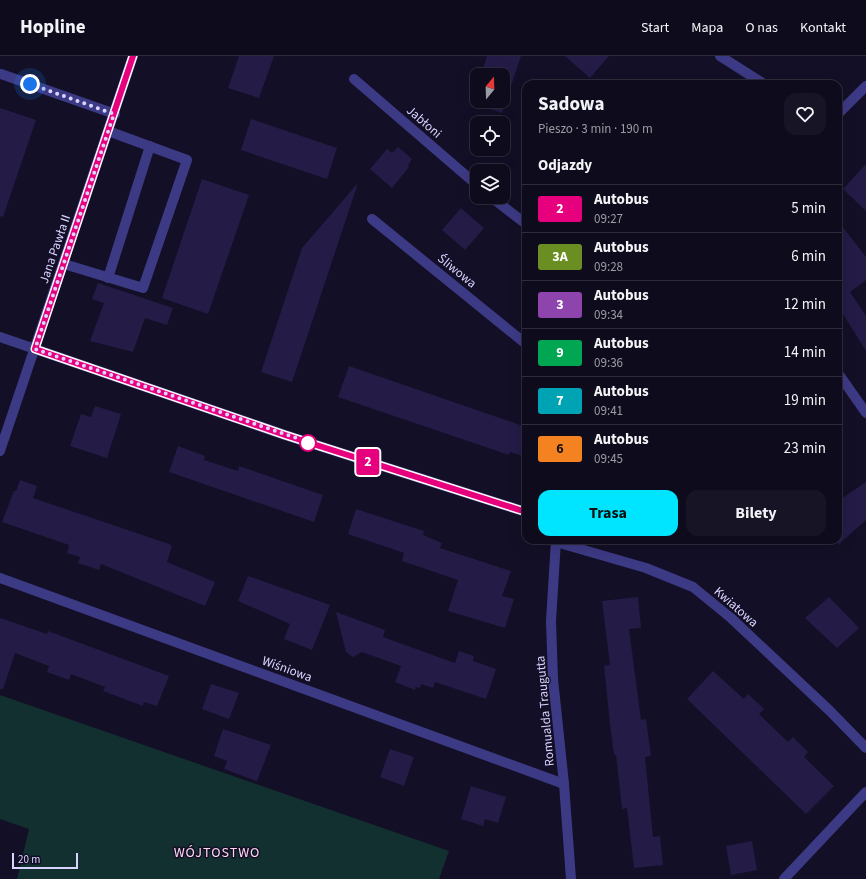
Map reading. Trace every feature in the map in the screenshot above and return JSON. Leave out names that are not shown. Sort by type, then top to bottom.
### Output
[{"type":"street","name":"Jana Pawła II","points":[[0,451],[133,56]]},
{"type":"street","points":[[720,56],[758,80]]},
{"type":"street","points":[[0,74],[114,114]]},
{"type":"street","name":"Jabłoni","points":[[354,79],[470,179]]},
{"type":"street","points":[[842,110],[866,86]]},
{"type":"street","points":[[64,264],[143,288],[187,160],[108,131]]},
{"type":"street","points":[[108,278],[150,146]]},
{"type":"street","points":[[501,204],[522,221]]},
{"type":"street","name":"Śliwowa","points":[[372,219],[522,341]]},
{"type":"street","points":[[0,337],[285,435],[522,511]]},
{"type":"street","points":[[842,379],[866,413]]},
{"type":"street","name":"Romualda Traugutta","points":[[556,544],[551,621],[553,679],[564,784],[571,879]]},
{"type":"street","name":"Kwiatowa","points":[[566,544],[646,568],[693,587],[731,618],[830,711],[866,748]]},
{"type":"street","name":"Wiśniowa","points":[[0,578],[564,784]]},
{"type":"street","points":[[784,879],[866,792]]},
{"type":"green space","points":[[0,695],[449,851],[439,879],[17,879],[29,829],[0,819]]},
{"type":"building","points":[[239,56],[274,56],[259,98],[228,88]]},
{"type":"building","points":[[487,56],[521,56],[510,89],[510,68],[483,68]]},
{"type":"building","points":[[565,56],[609,56],[590,78]]},
{"type":"building","points":[[0,108],[36,120],[3,217],[0,216]]},
{"type":"building","points":[[486,108],[504,108],[502,113]]},
{"type":"building","points":[[251,119],[337,148],[327,179],[241,150]]},
{"type":"building","points":[[398,147],[412,159],[408,166],[409,167],[392,188],[370,169],[387,149],[392,153]]},
{"type":"building","points":[[866,164],[866,211],[843,189]]},
{"type":"building","points":[[202,179],[249,195],[208,314],[162,298]]},
{"type":"building","points":[[358,183],[292,382],[261,372],[302,248]]},
{"type":"building","points":[[461,208],[484,228],[465,250],[442,230]]},
{"type":"building","points":[[842,226],[866,257],[866,280],[850,292],[866,316],[866,351],[842,312]]},
{"type":"building","points":[[98,283],[173,308],[167,325],[145,318],[133,352],[90,341],[104,303],[92,299]]},
{"type":"building","points":[[349,366],[522,426],[522,456],[510,452],[509,455],[338,397]]},
{"type":"building","points":[[95,406],[121,414],[107,458],[70,446],[81,414],[91,417]]},
{"type":"building","points":[[178,446],[205,456],[204,460],[238,471],[239,466],[323,495],[314,522],[169,472]]},
{"type":"building","points":[[20,480],[37,486],[33,498],[172,546],[167,562],[215,582],[205,606],[101,564],[99,570],[78,563],[80,557],[67,553],[69,545],[2,522]]},
{"type":"building","points":[[866,482],[866,520],[842,541],[842,498]]},
{"type":"building","points":[[356,509],[424,531],[423,535],[442,543],[440,548],[511,571],[502,596],[514,599],[505,628],[448,611],[458,580],[402,561],[404,553],[348,534]]},
{"type":"building","points":[[248,576],[330,605],[312,650],[284,639],[290,624],[238,601]]},
{"type":"building","points":[[638,597],[641,628],[629,629],[641,720],[646,719],[651,756],[645,757],[653,837],[660,836],[663,865],[634,868],[627,808],[622,809],[616,755],[614,755],[610,724],[604,666],[610,665],[602,601]]},
{"type":"building","points":[[829,597],[859,628],[837,648],[805,618]]},
{"type":"building","points":[[336,612],[385,630],[383,637],[455,663],[459,651],[474,656],[473,661],[496,669],[486,699],[435,682],[433,688],[421,684],[420,688],[416,687],[415,690],[395,682],[401,666],[362,652],[353,657],[346,652]]},
{"type":"building","points":[[0,618],[47,634],[48,631],[169,676],[157,706],[144,702],[143,706],[103,691],[105,687],[71,674],[69,680],[47,672],[49,666],[15,653],[3,689],[0,689]]},
{"type":"building","points":[[713,671],[744,699],[748,694],[764,709],[759,714],[788,742],[793,737],[808,752],[804,757],[834,786],[806,814],[687,699]]},
{"type":"building","points":[[211,684],[239,693],[229,719],[202,709]]},
{"type":"building","points":[[223,729],[271,745],[257,781],[224,769],[227,761],[214,756]]},
{"type":"building","points":[[390,749],[414,757],[404,786],[380,777]]},
{"type":"building","points":[[471,786],[506,797],[498,823],[485,819],[483,826],[461,819]]},
{"type":"building","points":[[752,841],[757,870],[731,875],[726,846]]},
{"type":"bus line","name":"2","points":[[133,56],[35,349],[285,435],[522,511]]},
{"type":"district","name":"WÓJTOSTWO","points":[[217,853]]},
{"type":"route","points":[[30,84],[114,114],[35,349],[311,443],[308,443]]}]
